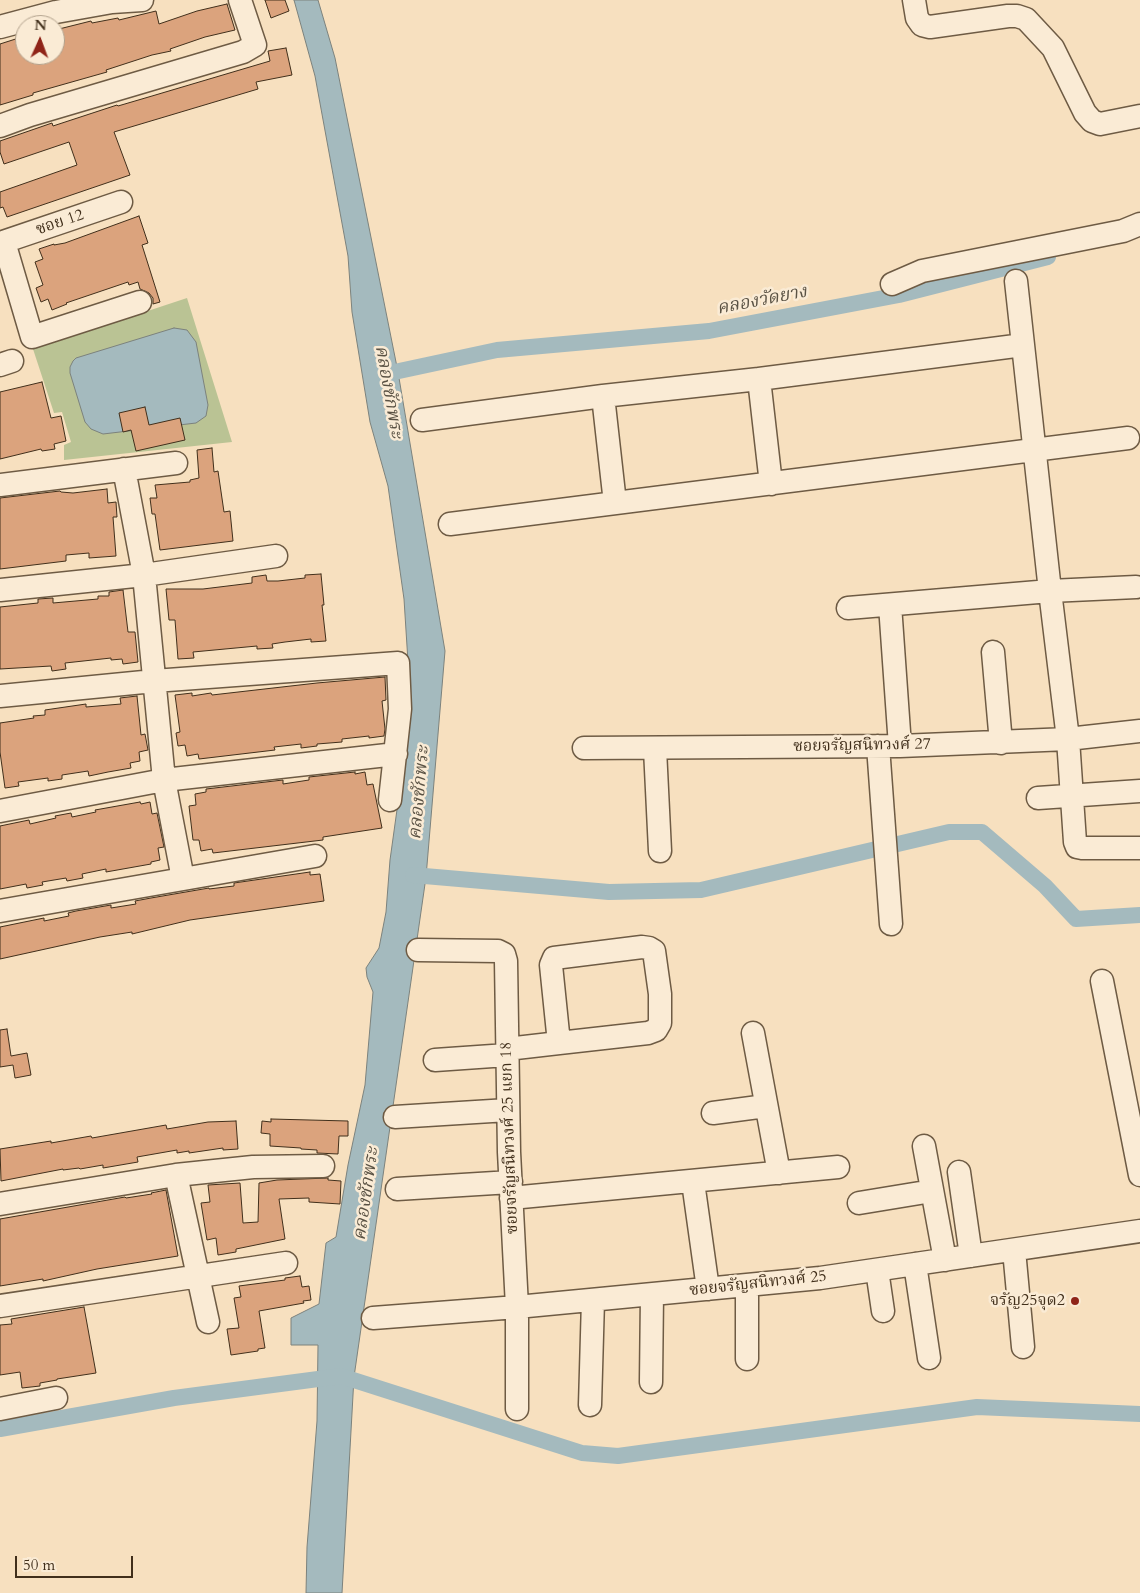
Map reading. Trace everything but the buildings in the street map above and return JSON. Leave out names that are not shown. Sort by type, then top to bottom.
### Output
[{"type":"street","points":[[0,27],[56,12],[112,2],[142,0]]},
{"type":"street","points":[[0,126],[30,115],[243,52],[255,45],[240,0]]},
{"type":"street","points":[[914,0],[917,18],[922,25],[930,27],[1008,16],[1026,19],[1053,48],[1085,113],[1092,121],[1100,124],[1140,116]]},
{"type":"street","name":"ซอย 12","points":[[2,243],[121,202]]},
{"type":"street","points":[[892,284],[922,271],[1123,231],[1140,224]]},
{"type":"street","points":[[2,243],[32,337],[140,302]]},
{"type":"street","points":[[1016,281],[1068,739],[1075,842],[1077,847],[1140,848]]},
{"type":"street","points":[[422,420],[1023,345]]},
{"type":"street","points":[[759,379],[771,484]]},
{"type":"street","points":[[603,396],[615,503]]},
{"type":"street","points":[[450,524],[1128,438]]},
{"type":"street","points":[[0,485],[176,463]]},
{"type":"street","points":[[124,469],[144,575],[164,780],[183,879]]},
{"type":"street","points":[[0,590],[144,575],[276,556]]},
{"type":"street","points":[[848,608],[1050,591],[1136,587]]},
{"type":"street","points":[[890,605],[900,746]]},
{"type":"street","points":[[993,652],[1001,743]]},
{"type":"street","points":[[0,696],[154,681],[398,663],[400,709],[390,800]]},
{"type":"street","name":"ซอยจรัญสนิทวงศ์ 27","points":[[584,748],[655,749],[1001,743],[1068,739],[1140,731]]},
{"type":"street","points":[[878,746],[891,924]]},
{"type":"street","points":[[655,749],[660,851]]},
{"type":"street","points":[[0,811],[164,780],[396,754]]},
{"type":"street","points":[[1038,798],[1140,791]]},
{"type":"street","points":[[0,910],[316,856]]},
{"type":"street","points":[[435,1060],[648,1033],[656,1030],[660,1023],[660,994],[654,952],[649,948],[642,947],[554,958],[551,965],[559,1043]]},
{"type":"street","name":"ซอยจรัญสนิทวงศ์ 25 แยก 18","points":[[418,950],[498,951],[504,954],[506,960],[508,1110],[517,1308],[517,1408]]},
{"type":"street","points":[[1102,981],[1140,1174]]},
{"type":"street","points":[[753,1033],[779,1173]]},
{"type":"street","points":[[713,1113],[766,1106]]},
{"type":"street","points":[[395,1117],[508,1110]]},
{"type":"street","points":[[924,1146],[945,1260]]},
{"type":"street","points":[[0,1204],[176,1175],[253,1167],[323,1166]]},
{"type":"street","points":[[397,1189],[511,1190],[693,1182],[838,1166]]},
{"type":"street","points":[[959,1172],[971,1256]]},
{"type":"street","points":[[176,1175],[208,1322]]},
{"type":"street","points":[[693,1182],[708,1289]]},
{"type":"street","points":[[859,1203],[932,1191]]},
{"type":"street","name":"ซอยจรัญสนิทวงศ์ 25","points":[[373,1318],[517,1308],[820,1278],[1140,1231]]},
{"type":"street","points":[[1014,1250],[1023,1347]]},
{"type":"street","points":[[0,1306],[286,1263]]},
{"type":"street","points":[[915,1264],[929,1358]]},
{"type":"street","points":[[877,1270],[883,1311]]},
{"type":"street","points":[[747,1285],[747,1359]]},
{"type":"street","points":[[650,1382],[652,1294]]},
{"type":"street","points":[[590,1405],[593,1300]]},
{"type":"street","points":[[0,1409],[56,1398]]},
{"type":"green space","points":[[187,298],[232,442],[64,460],[64,445],[71,442],[62,412],[54,413],[33,349]]},
{"type":"water","name":"คลองชักพระ","points":[[294,0],[318,0],[335,58],[398,372],[445,651],[426,877],[354,1377],[342,1593],[306,1593],[307,1547],[317,1421],[318,1345],[291,1345],[291,1318],[319,1304],[326,1243],[336,1237],[348,1165],[365,1085],[373,992],[367,977],[366,968],[379,948],[386,912],[390,860],[411,709],[404,599],[388,486],[370,422],[352,312],[348,256],[315,76]]},
{"type":"water","points":[[174,328],[187,330],[196,342],[208,405],[206,416],[196,423],[103,434],[91,429],[85,422],[70,373],[73,361],[76,358]]},
{"type":"waterway","name":"คลองวัดยาง","points":[[385,374],[497,350],[709,331],[899,295],[1048,257]]},
{"type":"waterway","points":[[413,875],[609,892],[701,890],[949,832],[982,832],[1045,886],[1076,919],[1140,915]]},
{"type":"waterway","points":[[0,1429],[174,1398],[341,1376],[582,1453],[618,1456],[977,1407],[1140,1414]]},
{"type":"place","name":"จรัญ25จุด2","points":[[1075,1301]]}]
